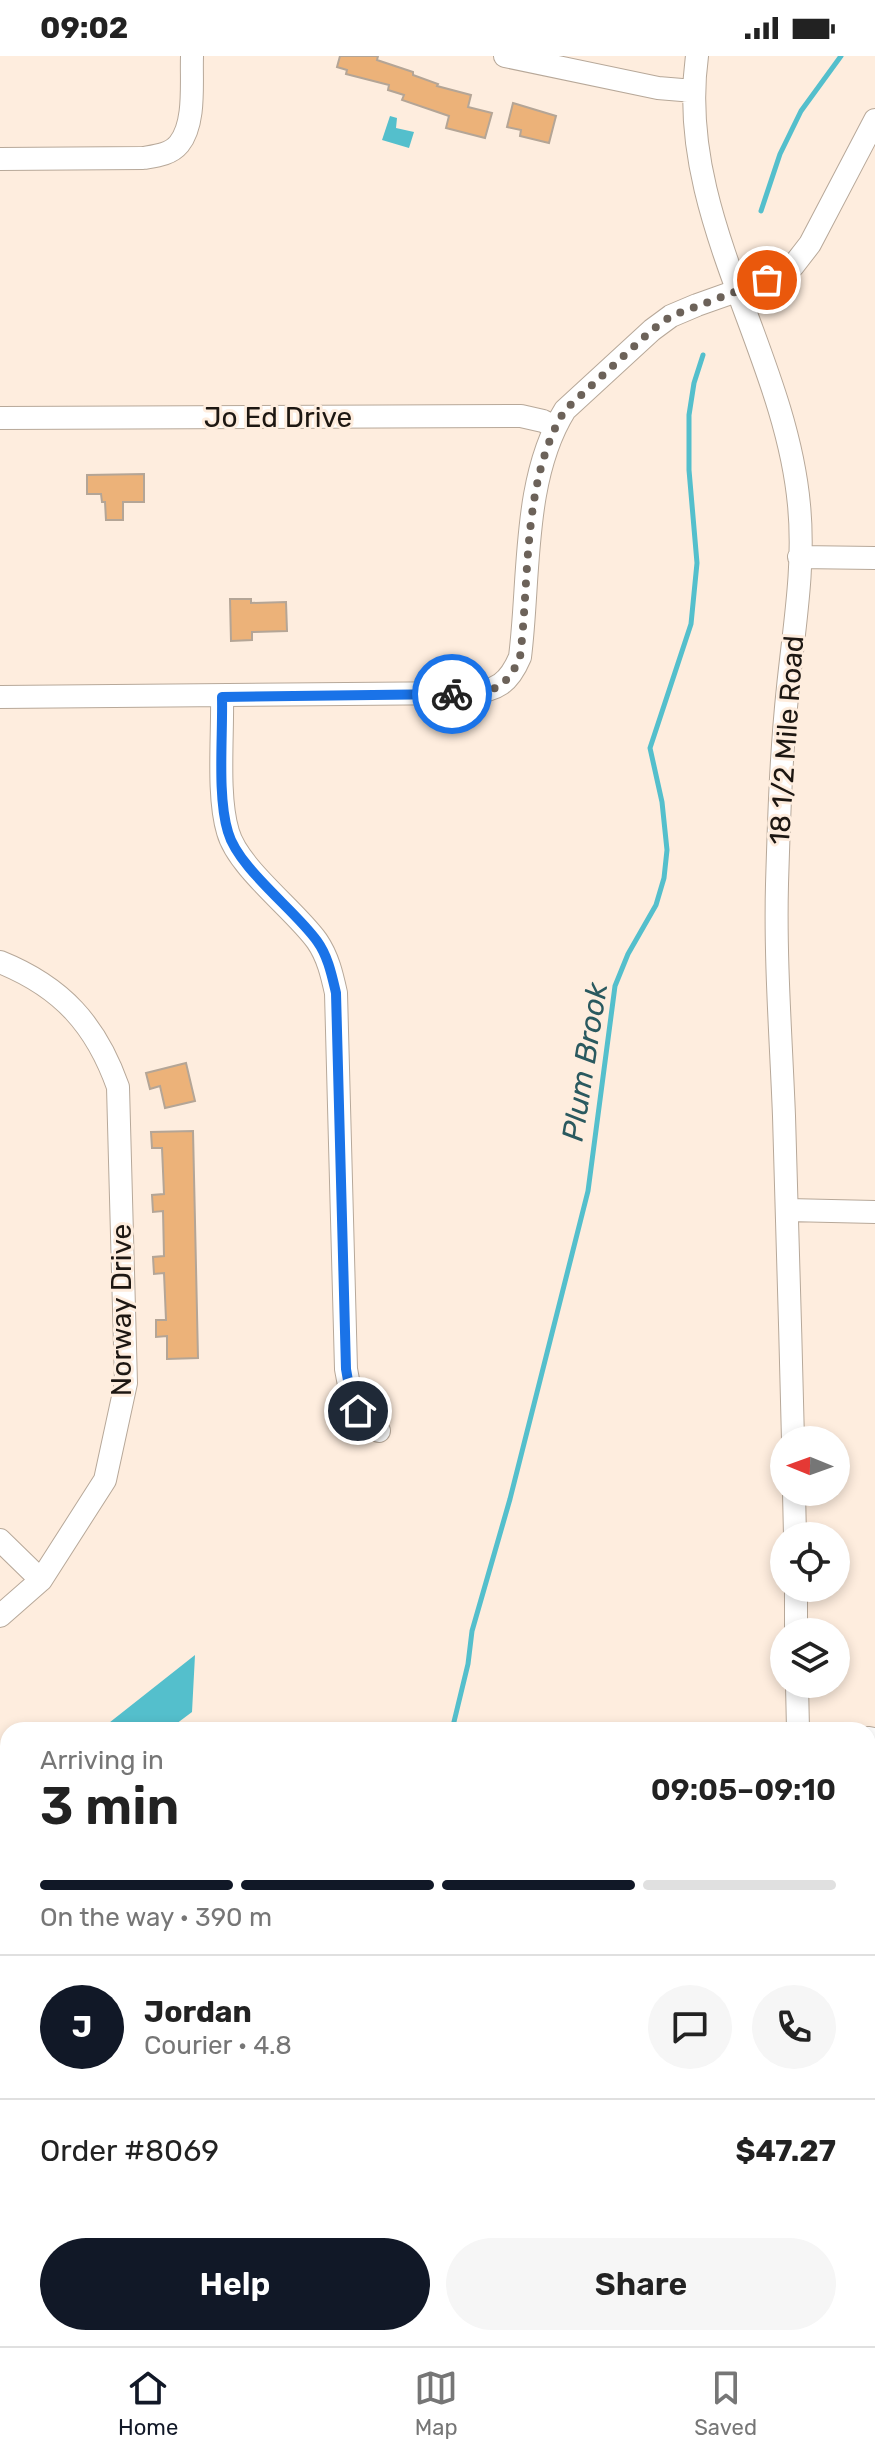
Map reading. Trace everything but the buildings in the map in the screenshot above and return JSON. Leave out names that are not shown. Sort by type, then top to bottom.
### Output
[{"type":"street","points":[[0,159],[143,158],[166,153],[180,144],[186,130],[192,56]]},
{"type":"street","points":[[505,56],[658,88],[694,91]]},
{"type":"street","name":"18 1/2 Mile Road","points":[[697,56],[694,91],[699,160],[705,190],[791,449],[800,510],[799,557],[782,749],[776,910],[793,1426]]},
{"type":"street","points":[[0,697],[469,693],[488,692],[503,685],[520,657],[537,488],[555,427],[565,410],[652,330],[686,309],[776,277],[800,258],[875,120]]},
{"type":"street","name":"Jo Ed Drive","points":[[0,418],[521,416],[555,427]]},
{"type":"street","points":[[799,557],[875,558]]},
{"type":"street","points":[[222,697],[223,795],[228,834],[242,857],[318,942],[336,993],[346,1369],[350,1392],[358,1411],[379,1431]]},
{"type":"street","name":"Norway Drive","points":[[0,962],[48,989],[77,1011],[107,1057],[118,1087],[126,1383],[105,1480],[41,1580],[0,1616]]},
{"type":"street","points":[[788,1210],[875,1212]]},
{"type":"street","points":[[0,1540],[41,1580]]},
{"type":"street","points":[[797,1698],[798,1722]]},
{"type":"water","points":[[390,116],[397,118],[396,128],[414,132],[409,148],[382,140]]},
{"type":"water","points":[[195,1655],[192,1712],[179,1722],[110,1722]]},
{"type":"waterway","name":"Plum Brook","points":[[761,211],[780,154],[801,111],[841,56]]},
{"type":"waterway","name":"Plum Brook","points":[[454,1722],[468,1664],[472,1631],[510,1499],[588,1191],[615,986],[628,954],[656,905],[664,878],[667,850],[662,802],[650,748],[691,624],[697,563],[689,470],[689,415],[694,383],[703,355]]},
{"type":"way so far","points":[[452,694],[488,692],[503,685],[520,657],[540,470],[555,427],[565,410],[671,316],[767,280]]},
{"type":"route","points":[[358,1411],[350,1392],[346,1369],[336,993],[318,942],[242,857],[228,834],[223,795],[222,697],[452,694]]}]
